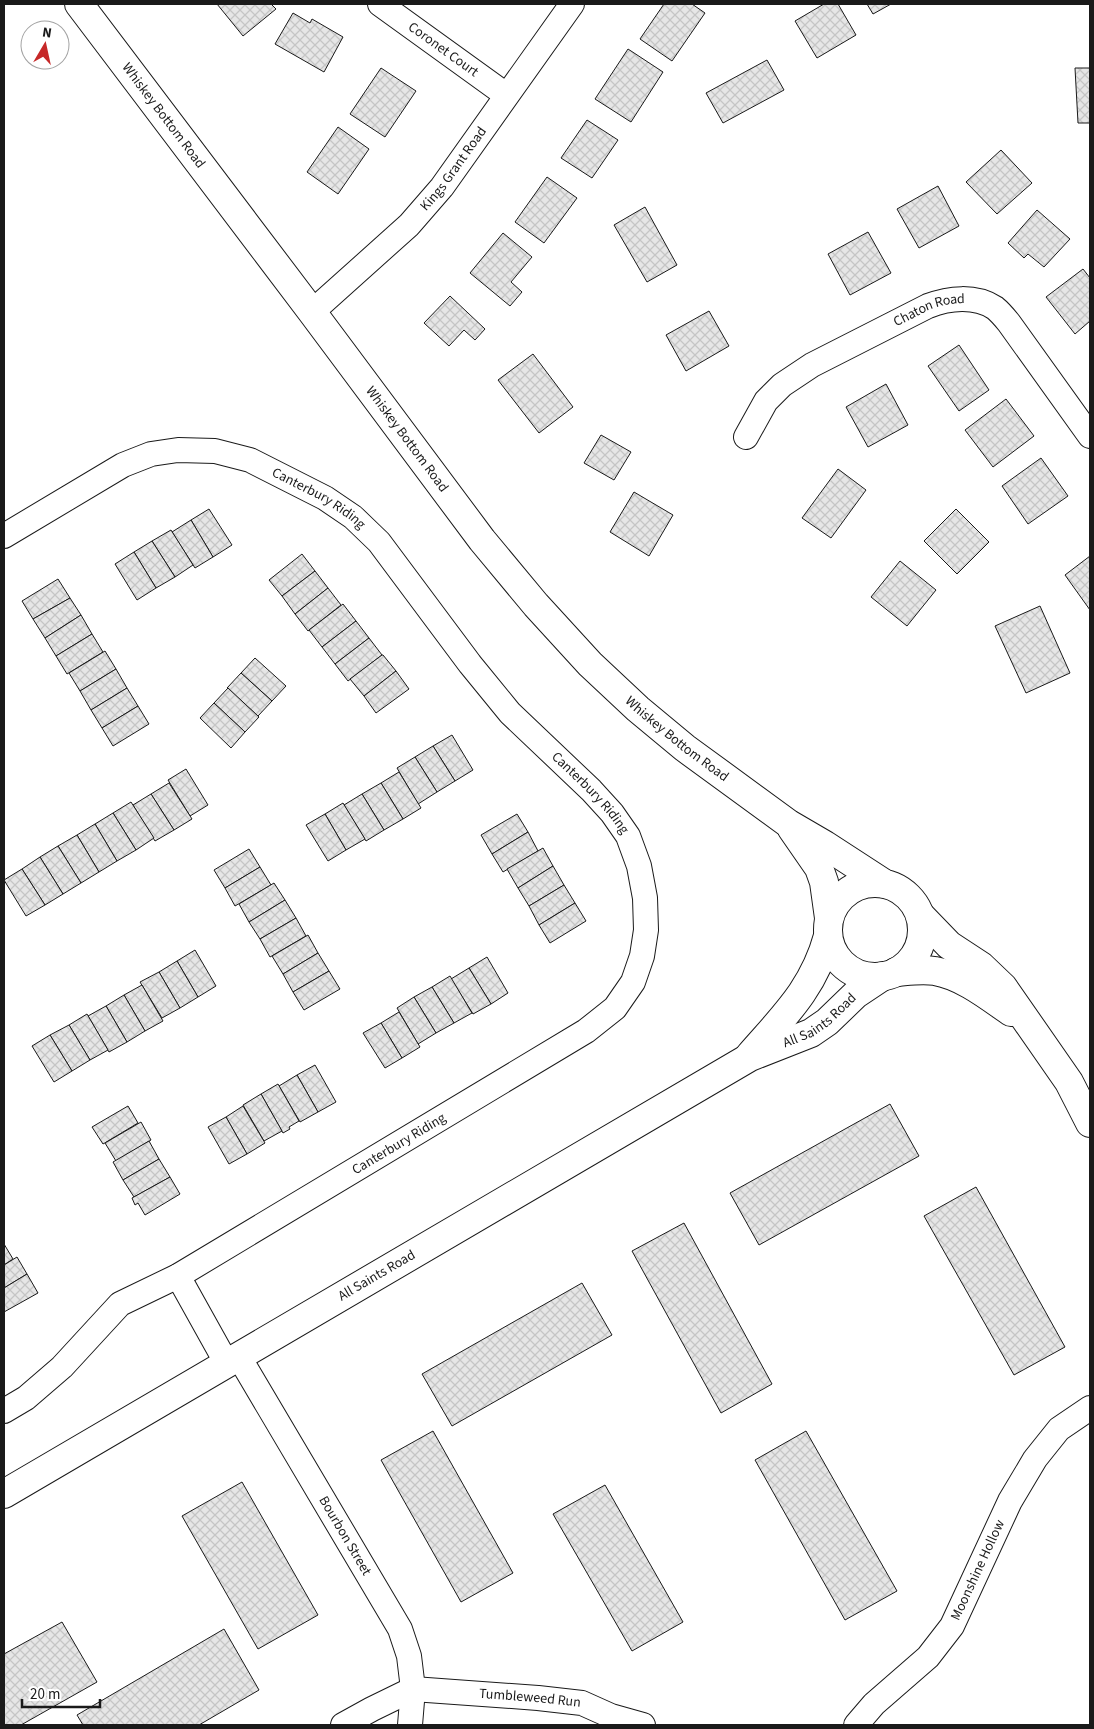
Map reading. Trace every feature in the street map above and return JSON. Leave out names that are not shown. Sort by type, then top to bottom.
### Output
[{"type":"street","name":"Whiskey Bottom Road","points":[[79,4],[482,540],[536,605],[590,664],[638,709],[685,748],[789,824],[884,884]]},
{"type":"street","name":"Coronet Court","points":[[380,4],[506,95]]},
{"type":"street","name":"Kings Grant Road","points":[[312,312],[409,225],[442,186],[572,4]]},
{"type":"street","name":"Chaton Road","points":[[746,437],[766,401],[782,385],[812,365],[928,306],[943,300],[960,298],[980,302],[995,308],[1090,436]]},
{"type":"street","name":"Canterbury Riding","points":[[4,536],[123,465],[151,454],[178,450],[215,452],[250,460],[324,498],[353,517],[379,542],[470,664],[510,713],[591,790],[612,813],[628,836],[639,866],[645,898],[646,930],[642,956],[633,982],[615,1008],[586,1031],[178,1276],[120,1304],[62,1367],[26,1398],[4,1410]]},
{"type":"street","name":"Whiskey Bottom Road","points":[[789,824],[819,868],[824,882],[829,927]]},
{"type":"street","points":[[1027,1022],[969,984],[952,976],[935,971],[918,970],[864,976],[848,968],[837,958],[831,947],[829,927],[837,902],[849,890],[869,883],[884,884],[902,891],[912,900],[920,915],[949,945],[981,966],[1003,987],[1069,1082],[1090,1123]]},
{"type":"street","points":[[889,974],[909,963],[918,948],[922,931],[920,915]]},
{"type":"street","name":"All Saints Road","points":[[750,1057],[803,992],[824,953],[829,927]]},
{"type":"street","name":"All Saints Road","points":[[4,1494],[750,1057],[811,1033],[827,1022],[856,994],[889,974]]},
{"type":"street","points":[[178,1276],[233,1360]]},
{"type":"street","name":"Bourbon Street","points":[[233,1360],[400,1629],[409,1656],[413,1689],[410,1725]]},
{"type":"street","name":"Moonshine Hollow","points":[[856,1725],[874,1704],[928,1657],[952,1626],[1010,1501],[1035,1459],[1059,1429],[1090,1408]]},
{"type":"street","points":[[343,1725],[413,1689]]},
{"type":"street","name":"Tumbleweed Run","points":[[413,1689],[582,1703],[610,1716],[643,1725]]},
{"type":"building","points":[[217,4],[271,4],[276,9],[243,36]]},
{"type":"building","points":[[664,4],[692,4],[705,13],[672,61],[640,39]]},
{"type":"building","points":[[824,4],[838,4],[856,35],[817,58],[795,21]]},
{"type":"building","points":[[867,4],[891,4],[873,14]]},
{"type":"building","points":[[293,13],[310,23],[312,19],[343,37],[324,72],[275,44]]},
{"type":"building","points":[[628,49],[663,72],[631,122],[595,99]]},
{"type":"building","points":[[767,60],[784,90],[723,123],[706,93]]},
{"type":"building","points":[[381,68],[416,91],[385,137],[350,114]]},
{"type":"building","points":[[1075,68],[1090,68],[1090,123],[1078,123]]},
{"type":"building","points":[[587,120],[618,140],[592,178],[561,158]]},
{"type":"building","points":[[338,127],[369,149],[338,194],[307,172]]},
{"type":"building","points":[[1001,150],[1032,183],[997,214],[966,182]]},
{"type":"building","points":[[547,177],[577,198],[544,243],[515,222]]},
{"type":"building","points":[[938,186],[959,226],[919,248],[897,209]]},
{"type":"building","points":[[645,207],[677,265],[647,282],[614,225]]},
{"type":"building","points":[[1037,210],[1070,239],[1044,267],[1028,254],[1024,258],[1008,243]]},
{"type":"building","points":[[868,232],[891,273],[850,295],[828,254]]},
{"type":"building","points":[[503,233],[532,257],[511,282],[522,292],[510,306],[470,273]]},
{"type":"building","points":[[1083,269],[1090,278],[1090,321],[1075,334],[1046,297]]},
{"type":"building","points":[[450,296],[485,329],[475,340],[464,330],[449,346],[424,323]]},
{"type":"building","points":[[709,311],[729,346],[686,371],[666,335]]},
{"type":"building","points":[[959,345],[989,390],[959,411],[928,366]]},
{"type":"building","points":[[533,354],[573,407],[539,433],[498,380]]},
{"type":"building","points":[[886,384],[908,425],[868,447],[846,407]]},
{"type":"building","points":[[1006,399],[1034,436],[993,467],[965,430]]},
{"type":"building","points":[[601,435],[631,452],[614,480],[584,463]]},
{"type":"building","points":[[1041,458],[1068,496],[1028,524],[1002,486]]},
{"type":"building","points":[[838,469],[866,490],[831,538],[802,518]]},
{"type":"building","points":[[634,492],[673,515],[649,556],[610,532]]},
{"type":"building","points":[[209,509],[232,545],[213,557],[191,520]]},
{"type":"building","points":[[956,509],[989,542],[957,574],[924,541]]},
{"type":"building","points":[[191,520],[213,557],[195,568],[172,532]]},
{"type":"building","points":[[171,530],[193,565],[175,577],[152,541]]},
{"type":"building","points":[[152,541],[175,577],[156,588],[134,552]]},
{"type":"building","points":[[134,552],[156,588],[137,600],[115,564]]},
{"type":"building","points":[[302,554],[315,571],[282,596],[269,580]]},
{"type":"building","points":[[1090,556],[1090,610],[1065,575]]},
{"type":"building","points":[[900,561],[936,590],[907,626],[871,597]]},
{"type":"building","points":[[315,571],[328,588],[295,614],[282,596]]},
{"type":"building","points":[[58,579],[70,598],[33,619],[22,601]]},
{"type":"building","points":[[328,588],[341,605],[308,631],[295,614]]},
{"type":"building","points":[[70,598],[81,615],[45,638],[33,619]]},
{"type":"building","points":[[343,604],[356,621],[322,647],[309,630]]},
{"type":"building","points":[[1040,606],[1070,673],[1026,693],[995,626]]},
{"type":"building","points":[[81,615],[92,634],[56,656],[45,638]]},
{"type":"building","points":[[356,621],[369,638],[335,664],[322,647]]},
{"type":"building","points":[[92,634],[103,652],[67,674],[56,656]]},
{"type":"building","points":[[369,638],[382,655],[348,681],[335,664]]},
{"type":"building","points":[[105,651],[116,669],[80,691],[69,673]]},
{"type":"building","points":[[382,655],[396,671],[364,696],[350,679]]},
{"type":"building","points":[[255,658],[286,686],[272,701],[241,673]]},
{"type":"building","points":[[116,669],[127,688],[91,710],[80,691]]},
{"type":"building","points":[[396,671],[409,689],[376,713],[364,696]]},
{"type":"building","points":[[241,673],[272,701],[258,716],[227,688]]},
{"type":"building","points":[[127,688],[138,706],[102,728],[91,710]]},
{"type":"building","points":[[228,688],[259,717],[245,732],[214,703]]},
{"type":"building","points":[[214,703],[245,732],[231,748],[200,718]]},
{"type":"building","points":[[138,706],[149,724],[113,746],[102,728]]},
{"type":"building","points":[[452,735],[473,770],[455,781],[433,746]]},
{"type":"building","points":[[433,746],[455,781],[437,792],[415,757]]},
{"type":"building","points":[[415,757],[437,792],[418,804],[397,768]]},
{"type":"building","points":[[186,769],[208,805],[190,816],[168,780]]},
{"type":"building","points":[[399,772],[421,808],[403,819],[381,783]]},
{"type":"building","points":[[169,783],[192,819],[174,830],[151,794]]},
{"type":"building","points":[[381,783],[403,819],[384,830],[362,794]]},
{"type":"building","points":[[151,794],[174,830],[155,841],[133,805]]},
{"type":"building","points":[[362,794],[384,830],[366,841],[344,805]]},
{"type":"building","points":[[131,802],[154,838],[136,850],[113,813]]},
{"type":"building","points":[[343,803],[365,839],[346,850],[325,814]]},
{"type":"building","points":[[113,813],[136,850],[117,861],[95,824]]},
{"type":"building","points":[[325,814],[346,850],[328,861],[306,825]]},
{"type":"building","points":[[517,814],[528,832],[492,854],[481,835]]},
{"type":"building","points":[[95,824],[117,861],[99,872],[77,835]]},
{"type":"building","points":[[528,832],[538,851],[503,872],[492,854]]},
{"type":"building","points":[[77,835],[99,872],[81,883],[58,846]]},
{"type":"building","points":[[58,846],[81,883],[63,894],[40,857]]},
{"type":"building","points":[[543,848],[553,866],[518,888],[507,869]]},
{"type":"building","points":[[249,849],[260,867],[225,888],[214,870]]},
{"type":"building","points":[[40,857],[63,894],[45,905],[22,869]]},
{"type":"building","points":[[553,866],[564,885],[529,906],[518,888]]},
{"type":"building","points":[[260,867],[271,885],[235,906],[225,888]]},
{"type":"building","points":[[22,869],[45,905],[26,916],[4,880]]},
{"type":"building","points":[[274,883],[285,900],[249,922],[239,904]]},
{"type":"building","points":[[564,885],[575,903],[539,925],[529,906]]},
{"type":"building","points":[[285,900],[296,918],[260,939],[249,922]]},
{"type":"building","points":[[575,903],[586,921],[550,943],[539,925]]},
{"type":"building","points":[[296,918],[306,936],[270,957],[260,939]]},
{"type":"building","points":[[308,935],[318,953],[283,974],[272,956]]},
{"type":"building","points":[[195,950],[216,986],[198,997],[177,961]]},
{"type":"building","points":[[318,953],[329,971],[293,992],[283,974]]},
{"type":"building","points":[[487,957],[508,993],[491,1004],[469,968]]},
{"type":"building","points":[[177,961],[198,997],[180,1008],[159,972]]},
{"type":"building","points":[[469,968],[491,1004],[473,1014],[451,979]]},
{"type":"building","points":[[329,971],[340,989],[304,1010],[293,992]]},
{"type":"building","points":[[159,972],[180,1008],[162,1018],[140,982]]},
{"type":"building","points":[[450,976],[472,1013],[454,1023],[432,987]]},
{"type":"building","points":[[142,985],[163,1021],[145,1031],[124,995]]},
{"type":"building","points":[[432,987],[454,1023],[436,1033],[414,997]]},
{"type":"building","points":[[124,995],[145,1031],[127,1042],[106,1006]]},
{"type":"building","points":[[414,997],[436,1033],[418,1044],[397,1008]]},
{"type":"building","points":[[106,1006],[127,1042],[109,1052],[88,1016]]},
{"type":"building","points":[[399,1012],[420,1047],[402,1058],[381,1023]]},
{"type":"building","points":[[87,1014],[108,1050],[90,1060],[69,1025]]},
{"type":"building","points":[[381,1023],[402,1058],[385,1068],[363,1033]]},
{"type":"building","points":[[69,1025],[90,1060],[72,1071],[50,1035]]},
{"type":"building","points":[[50,1035],[72,1071],[54,1082],[32,1046]]},
{"type":"building","points":[[315,1065],[336,1102],[318,1112],[297,1075]]},
{"type":"building","points":[[297,1075],[318,1112],[300,1122],[279,1086]]},
{"type":"building","points":[[278,1084],[299,1121],[283,1133],[261,1094]]},
{"type":"building","points":[[261,1094],[282,1131],[264,1141],[243,1105]]},
{"type":"building","points":[[890,1104],[919,1156],[759,1245],[730,1193]]},
{"type":"building","points":[[128,1106],[138,1123],[103,1144],[92,1127]]},
{"type":"building","points":[[243,1106],[265,1143],[247,1154],[226,1117]]},
{"type":"building","points":[[226,1117],[247,1154],[229,1164],[208,1127]]},
{"type":"building","points":[[141,1122],[151,1140],[116,1161],[105,1143]]},
{"type":"building","points":[[149,1141],[159,1159],[123,1180],[113,1162]]},
{"type":"building","points":[[159,1159],[170,1177],[134,1197],[123,1180]]},
{"type":"building","points":[[170,1177],[180,1194],[145,1215],[138,1203],[135,1205],[132,1198]]},
{"type":"building","points":[[976,1187],[1065,1347],[1014,1375],[924,1216]]},
{"type":"building","points":[[684,1223],[772,1384],[721,1413],[632,1251]]},
{"type":"building","points":[[4,1244],[13,1259],[4,1265]]},
{"type":"building","points":[[17,1257],[27,1274],[4,1288],[4,1265]]},
{"type":"building","points":[[27,1274],[38,1293],[4,1312],[4,1288]]},
{"type":"building","points":[[582,1283],[612,1335],[452,1426],[422,1374]]},
{"type":"building","points":[[433,1431],[513,1573],[461,1602],[381,1460]]},
{"type":"building","points":[[806,1431],[897,1591],[845,1620],[755,1460]]},
{"type":"building","points":[[242,1482],[318,1615],[258,1649],[182,1516]]},
{"type":"building","points":[[605,1485],[683,1622],[632,1651],[553,1514]]},
{"type":"building","points":[[62,1622],[97,1682],[21,1725],[4,1725],[4,1654]]},
{"type":"building","points":[[224,1629],[259,1690],[199,1725],[83,1725],[77,1715]]}]
